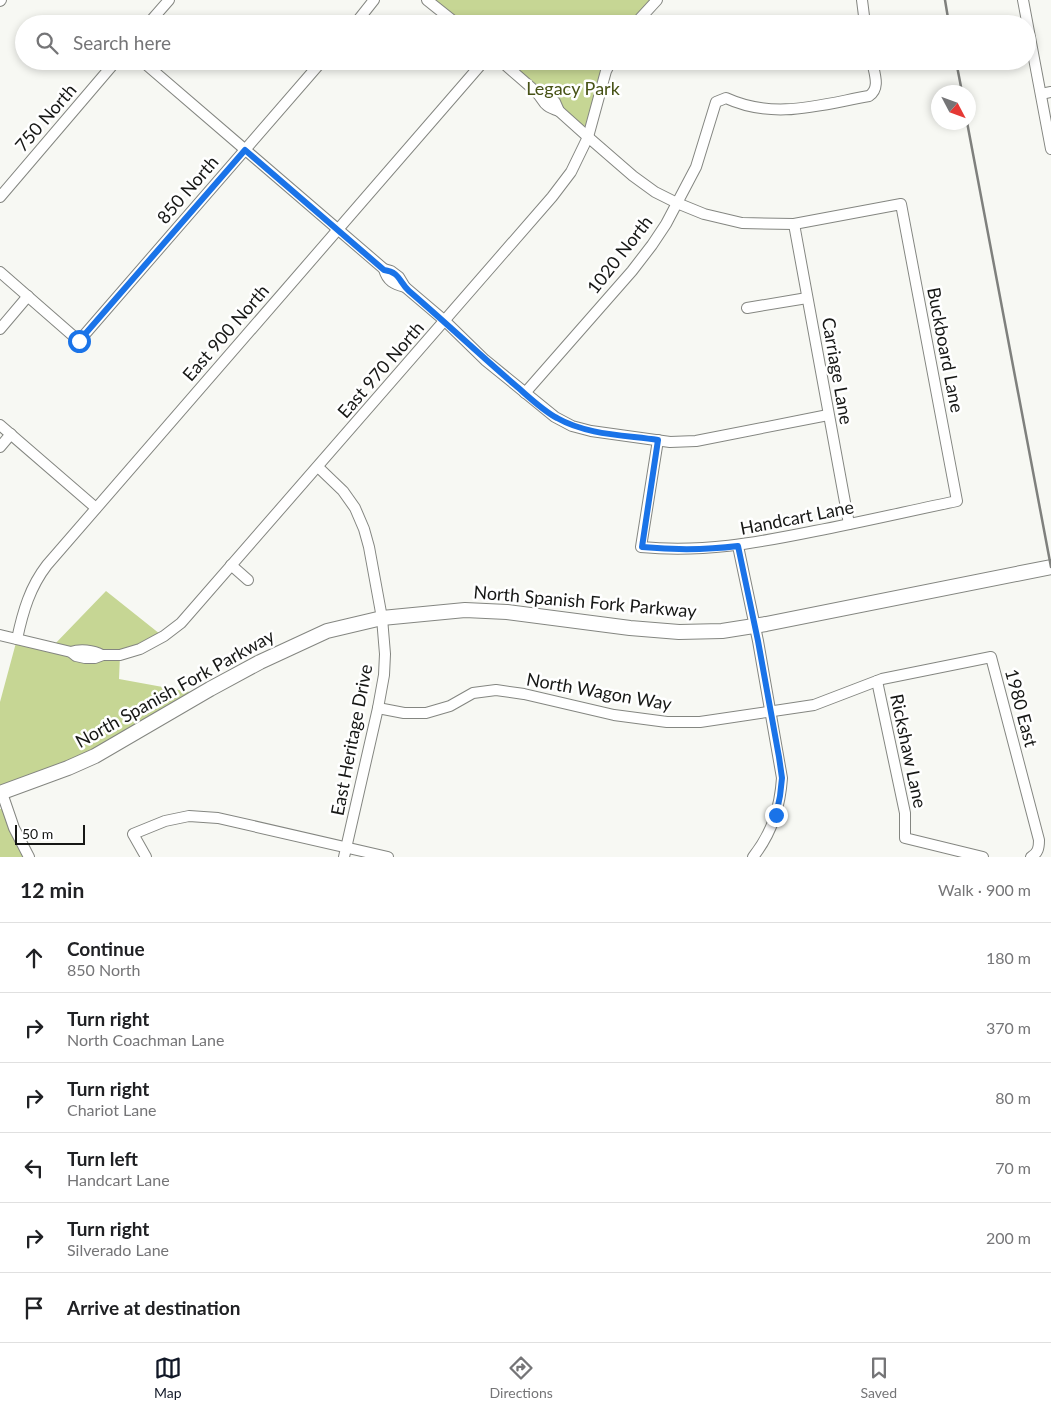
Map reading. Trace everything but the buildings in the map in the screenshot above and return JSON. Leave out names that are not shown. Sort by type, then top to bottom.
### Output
[{"type":"street","points":[[156,15],[169,0]]},
{"type":"street","points":[[362,15],[374,0]]},
{"type":"street","points":[[427,0],[446,15]]},
{"type":"street","points":[[643,15],[657,0]]},
{"type":"street","points":[[862,0],[864,15]]},
{"type":"street","points":[[1023,0],[1027,15]]},
{"type":"street","points":[[1036,53],[1046,93],[1051,150]]},
{"type":"street","name":"750 North","points":[[0,197],[108,70]]},
{"type":"street","points":[[152,70],[384,270],[391,271],[399,277],[405,287],[485,360],[555,417],[572,426],[591,431],[670,442],[696,441],[828,415]]},
{"type":"street","name":"850 North","points":[[28,296],[79,341],[314,70]]},
{"type":"street","name":"East 900 North","points":[[17,639],[24,608],[37,578],[476,70]]},
{"type":"street","points":[[511,70],[538,93],[548,94],[555,102],[559,111],[633,176],[655,192],[677,204],[704,214],[742,223],[794,224]]},
{"type":"street","name":"East 970 North","points":[[0,635],[71,652],[78,650],[97,652],[103,655],[120,655],[140,649],[176,628],[194,610],[231,565],[552,198],[571,172],[588,137],[606,70]]},
{"type":"street","name":"1020 North","points":[[525,393],[632,271],[652,245],[677,204],[696,167],[716,102],[726,98],[749,107],[780,111],[811,107],[872,94],[876,84],[874,70]]},
{"type":"street","name":"Buckboard Lane","points":[[794,224],[901,204],[957,501]]},
{"type":"street","name":"Carriage Lane","points":[[794,224],[849,524]]},
{"type":"street","points":[[0,272],[28,296],[0,328]]},
{"type":"street","points":[[748,308],[807,298]]},
{"type":"street","points":[[0,425],[96,508]]},
{"type":"street","points":[[0,447],[11,434]]},
{"type":"street","name":"Handcart Lane","points":[[658,440],[642,547],[690,550],[738,546],[957,501]]},
{"type":"street","name":"East Heritage Drive","points":[[318,467],[343,491],[355,508],[364,529],[382,618],[384,675],[345,852]]},
{"type":"street","points":[[738,546],[755,626],[782,778],[776,815],[769,834],[753,857]]},
{"type":"street","points":[[231,565],[248,580]]},
{"type":"street","name":"North Spanish Fork Parkway","points":[[1,793],[95,756],[260,662],[327,631],[382,618],[465,610],[507,612],[630,628],[679,632],[722,631],[1051,567]]},
{"type":"street","name":"North Wagon Way","points":[[378,708],[404,713],[426,713],[450,706],[473,693],[496,690],[524,694],[614,714],[667,722],[700,722],[814,705],[877,681],[991,657]]},
{"type":"street","name":"1980 East","points":[[991,657],[1039,840],[1040,846],[1034,855]]},
{"type":"street","name":"Rickshaw Lane","points":[[877,681],[905,813],[904,838],[983,857]]},
{"type":"street","points":[[1,793],[14,828],[29,857]]},
{"type":"street","points":[[146,857],[133,834],[165,821],[189,816],[218,818],[345,852],[388,857]]},
{"type":"green space","points":[[427,0],[657,0],[643,15],[445,15]]},
{"type":"green space","name":"Legacy Park","points":[[510,70],[608,70],[588,137]]},
{"type":"green space","points":[[106,591],[165,638],[120,655],[119,679],[201,694],[126,738],[0,792],[0,702],[17,639],[52,647]]},
{"type":"green space","points":[[0,809],[7,809],[29,857],[0,857]]},
{"type":"railway","points":[[945,0],[948,15]]},
{"type":"railway","points":[[958,70],[961,85]]},
{"type":"railway","points":[[969,130],[1051,567]]},
{"type":"route","points":[[79,341],[245,150],[384,270],[391,271],[399,277],[405,287],[485,360],[555,417],[572,426],[591,431],[658,440],[642,547],[666,550],[697,550],[738,546],[758,641],[782,778],[776,815]]}]
